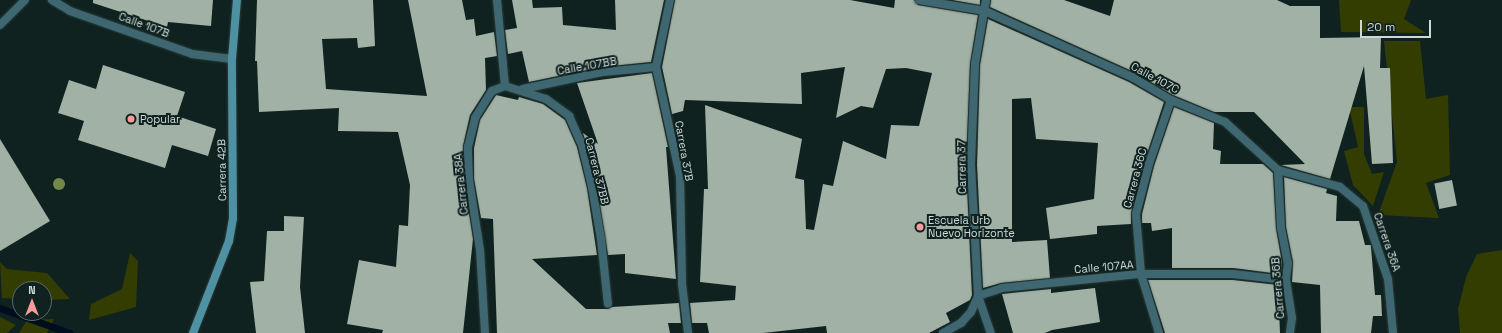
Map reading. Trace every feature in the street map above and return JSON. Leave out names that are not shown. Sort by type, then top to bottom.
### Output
[{"type":"street","points":[[0,25],[25,0]]},
{"type":"street","name":"Calle 107B","points":[[52,0],[70,11],[192,54],[232,59]]},
{"type":"street","name":"Carrera 42B","points":[[193,333],[229,241],[233,218],[232,59],[237,0]]},
{"type":"street","points":[[497,0],[505,86]]},
{"type":"street","name":"Carrera 37B","points":[[670,0],[656,68],[680,176],[682,284],[688,333]]},
{"type":"street","name":"Calle 107C","points":[[920,0],[985,11],[1132,77],[1171,100],[1225,122],[1278,170],[1340,187],[1363,206]]},
{"type":"street","name":"Carrera 37","points":[[986,0],[975,64],[971,165],[978,296],[991,333]]},
{"type":"street","name":"Calle 107BB","points":[[522,89],[603,72],[656,68]]},
{"type":"street","name":"Carrera 37BB","points":[[505,86],[522,89],[546,99],[569,116],[582,145],[602,239],[608,304]]},
{"type":"street","name":"Carrera 38A","points":[[485,333],[480,250],[469,180],[468,147],[474,118],[492,91],[505,86]]},
{"type":"street","name":"Carrera 36C","points":[[1159,333],[1141,274],[1136,214],[1148,164],[1171,100]]},
{"type":"street","name":"Carrera 36B","points":[[1278,170],[1281,228],[1288,263],[1286,280],[1292,318],[1290,333]]},
{"type":"street","name":"Carrera 36A","points":[[1363,206],[1388,279],[1393,333]]},
{"type":"street","name":"Calle 107AA","points":[[978,296],[1002,288],[1141,274],[1233,274],[1286,280]]},
{"type":"street","points":[[943,333],[961,323],[971,312],[978,296]]},
{"type":"green space","points":[[1339,0],[1411,0],[1404,19],[1426,33],[1341,32]]},
{"type":"green space","points":[[1384,41],[1420,41],[1426,99],[1448,95],[1450,175],[1426,183],[1439,218],[1378,215],[1397,162]]},
{"type":"green space","points":[[1349,107],[1364,107],[1364,154],[1372,174],[1384,172],[1373,206],[1353,185],[1344,151],[1358,147]]},
{"type":"green space","points":[[1502,250],[1502,333],[1460,333],[1458,309],[1466,277],[1477,254]]},
{"type":"green space","points":[[130,253],[138,261],[136,307],[89,320],[91,304],[122,289]]},
{"type":"green space","points":[[0,262],[7,269],[47,273],[70,299],[52,300],[52,281],[12,281],[12,299],[2,298]]},
{"type":"green space","points":[[0,317],[16,325],[7,333],[0,333]]},
{"type":"green space","points":[[52,319],[54,319],[47,333],[19,333],[26,321],[52,321]]},
{"type":"building","points":[[93,0],[213,0],[211,26],[168,22],[167,27],[93,3]]},
{"type":"building","points":[[257,0],[373,0],[375,46],[358,48],[357,38],[322,39],[326,89],[427,96],[408,0],[462,0],[466,20],[474,19],[476,36],[494,32],[497,56],[485,58],[486,90],[470,115],[463,146],[464,181],[473,239],[463,333],[382,333],[383,330],[347,324],[359,260],[396,267],[399,225],[408,226],[410,185],[398,132],[338,131],[339,108],[259,112],[257,61],[255,61]]},
{"type":"building","points":[[512,0],[532,0],[533,8],[562,7],[563,25],[616,30],[615,0],[664,0],[651,62],[602,67],[529,82],[522,51],[508,54],[505,30],[517,28]]},
{"type":"building","points":[[675,0],[850,0],[894,8],[895,0],[914,0],[918,5],[978,15],[970,64],[966,165],[972,295],[970,300],[946,313],[950,322],[929,333],[827,333],[826,326],[763,333],[709,333],[707,323],[692,323],[690,303],[735,300],[736,286],[700,282],[704,189],[708,189],[705,105],[802,139],[795,178],[804,180],[806,229],[814,230],[823,184],[833,186],[843,141],[886,159],[891,125],[919,126],[932,73],[906,68],[886,69],[873,108],[861,106],[836,118],[845,67],[801,73],[802,104],[685,100],[683,111],[672,114],[662,67]]},
{"type":"building","points":[[952,0],[980,0],[980,5]]},
{"type":"building","points":[[991,0],[1064,0],[1110,16],[1114,0],[1277,0],[1290,6],[1320,6],[1320,38],[1381,37],[1380,68],[1390,68],[1393,163],[1372,164],[1364,66],[1330,179],[1281,165],[1305,164],[1254,112],[1214,112],[1173,95],[1134,72],[990,7]]},
{"type":"building","points":[[988,19],[1129,82],[1164,102],[1144,163],[1131,213],[1131,224],[1097,226],[1097,234],[1050,239],[1046,208],[1094,199],[1098,143],[1036,139],[1031,98],[1012,99],[1012,242],[1047,240],[1050,278],[1001,283],[983,288],[977,165],[980,65]]},
{"type":"building","name":"Popular","points":[[103,65],[185,92],[177,116],[216,129],[208,156],[172,145],[165,168],[78,140],[84,121],[58,113],[69,80],[96,89]]},
{"type":"building","points":[[652,73],[668,147],[666,147],[676,279],[625,273],[625,254],[608,255],[597,186],[583,133],[598,144],[577,83]]},
{"type":"building","points":[[496,95],[518,100],[519,97],[543,104],[565,120],[577,147],[587,188],[597,255],[532,259],[586,309],[608,309],[612,307],[679,303],[681,323],[668,323],[670,333],[497,333],[493,219],[481,218],[474,179],[474,148],[480,120]]},
{"type":"building","points":[[1174,107],[1214,123],[1213,149],[1221,151],[1220,164],[1263,164],[1273,173],[1276,228],[1282,263],[1281,274],[1233,268],[1172,268],[1172,228],[1152,231],[1151,223],[1142,223],[1142,214],[1154,166]]},
{"type":"building","points":[[0,139],[50,221],[0,251]]},
{"type":"building","points":[[1284,177],[1327,189],[1326,193],[1337,196],[1336,221],[1359,221],[1365,245],[1371,245],[1375,295],[1381,295],[1382,316],[1373,316],[1371,333],[1321,333],[1320,285],[1292,282],[1293,262],[1286,227]]},
{"type":"building","points":[[1452,180],[1457,206],[1439,209],[1434,183]]},
{"type":"building","points":[[284,216],[304,217],[300,287],[305,333],[256,333],[250,282],[264,281],[267,231],[284,231]]},
{"type":"building","points":[[1148,280],[1233,280],[1278,285],[1280,333],[1165,333]]},
{"type":"building","points":[[1095,288],[1100,322],[1052,330],[1045,333],[1013,333],[1002,294],[1051,289],[1051,293]]},
{"type":"waterway","points":[[0,308],[70,333]]},
{"type":"place","name":"Popular","points":[[131,119]]},
{"type":"place","name":"Escuela Urb Nuevo Horizonte","points":[[920,227]]}]
